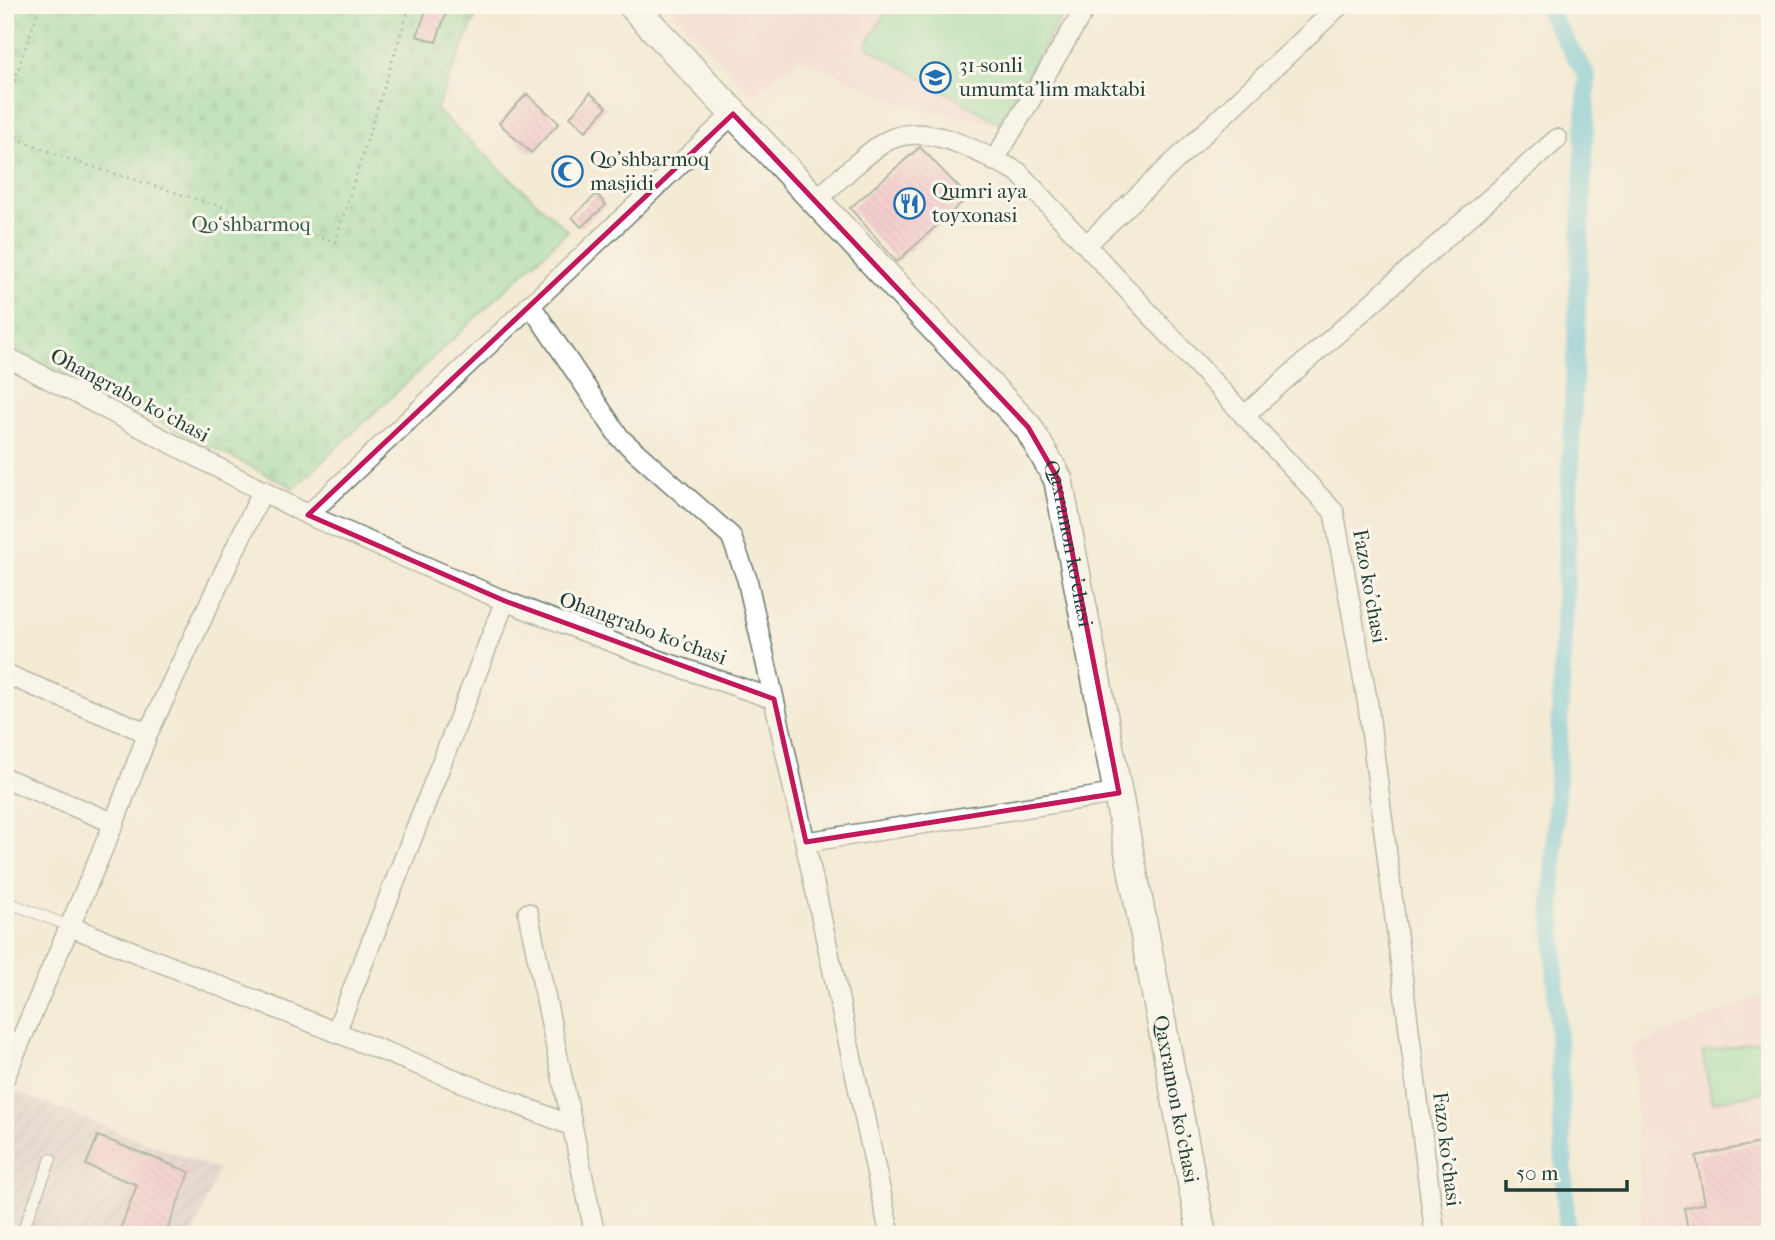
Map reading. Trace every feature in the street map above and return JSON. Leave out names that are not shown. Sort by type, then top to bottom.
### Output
[{"type":"street","name":"Qaxramon ko'chasi","points":[[632,5],[1028,427],[1058,479],[1202,1235]]},
{"type":"street","points":[[994,161],[1087,5]]},
{"type":"street","points":[[1087,244],[1340,5]]},
{"type":"street","points":[[308,515],[733,114]]},
{"type":"street","name":"Fazo ko'chasi","points":[[816,201],[889,140],[913,134],[958,142],[1018,172],[1334,512],[1368,705],[1435,1235]]},
{"type":"street","points":[[1244,416],[1557,139]]},
{"type":"street","points":[[530,304],[620,438],[731,536],[747,579],[890,1235]]},
{"type":"street","name":"Ohangrabo ko'chasi","points":[[5,356],[308,515],[505,601],[663,662],[774,699]]},
{"type":"street","points":[[5,1077],[114,823],[148,733],[263,490]]},
{"type":"street","points":[[335,1032],[505,601]]},
{"type":"street","points":[[5,674],[148,733]]},
{"type":"street","points":[[5,778],[114,823]]},
{"type":"street","points":[[806,842],[1119,793]]},
{"type":"street","points":[[528,913],[595,1235]]},
{"type":"street","points":[[69,926],[572,1126]]},
{"type":"lane","points":[[5,901],[69,926]]},
{"type":"lane","points":[[21,1235],[51,1159]]},
{"type":"path","points":[[5,108],[40,5]]},
{"type":"path","points":[[5,119],[18,139],[74,161],[335,242],[410,5]]},
{"type":"highlighted area","points":[[733,114],[1028,427],[1058,479],[1119,793],[806,842],[774,699],[505,601],[308,515]]},
{"type":"shaded area","name":"31-sonli umumta'lim maktabi","points":[[667,5],[1072,5],[1001,126],[904,105],[800,58],[752,96]]},
{"type":"shaded area","points":[[1770,993],[1770,1235],[1641,1235],[1633,1047]]},
{"type":"shaded area","points":[[13,1091],[218,1170],[193,1235],[5,1235],[5,1111]]},
{"type":"green space","name":"Qo‘shbarmoq","points":[[5,5],[481,5],[436,110],[568,231],[294,488],[5,345]]},
{"type":"green space","points":[[890,5],[1067,5],[999,123],[866,46]]},
{"type":"green space","points":[[1770,1039],[1770,1091],[1712,1102],[1702,1052]]},
{"type":"building","points":[[428,5],[449,5],[436,42],[417,36]]},
{"type":"building","points":[[590,93],[607,107],[586,131],[570,117]]},
{"type":"building","points":[[527,94],[559,123],[531,153],[499,123]]},
{"type":"building","name":"Qumri aya toyxonasi","points":[[920,147],[968,197],[897,262],[850,208]]},
{"type":"building","points":[[597,194],[606,205],[581,227],[572,217]]},
{"type":"building","points":[[98,1136],[190,1172],[165,1235],[118,1235],[137,1185],[86,1165]]},
{"type":"building","points":[[1770,1141],[1770,1235],[1689,1235],[1684,1208],[1705,1203],[1696,1156]]},
{"type":"waterway","points":[[1544,5],[1587,76],[1552,901],[1567,1235]]},
{"type":"place","name":"31-sonli umumta'lim maktabi","points":[[936,77]]},
{"type":"place","name":"Qo'shbarmoq masjidi","points":[[567,171]]},
{"type":"place","name":"Qumri aya toyxonasi","points":[[909,203]]}]
